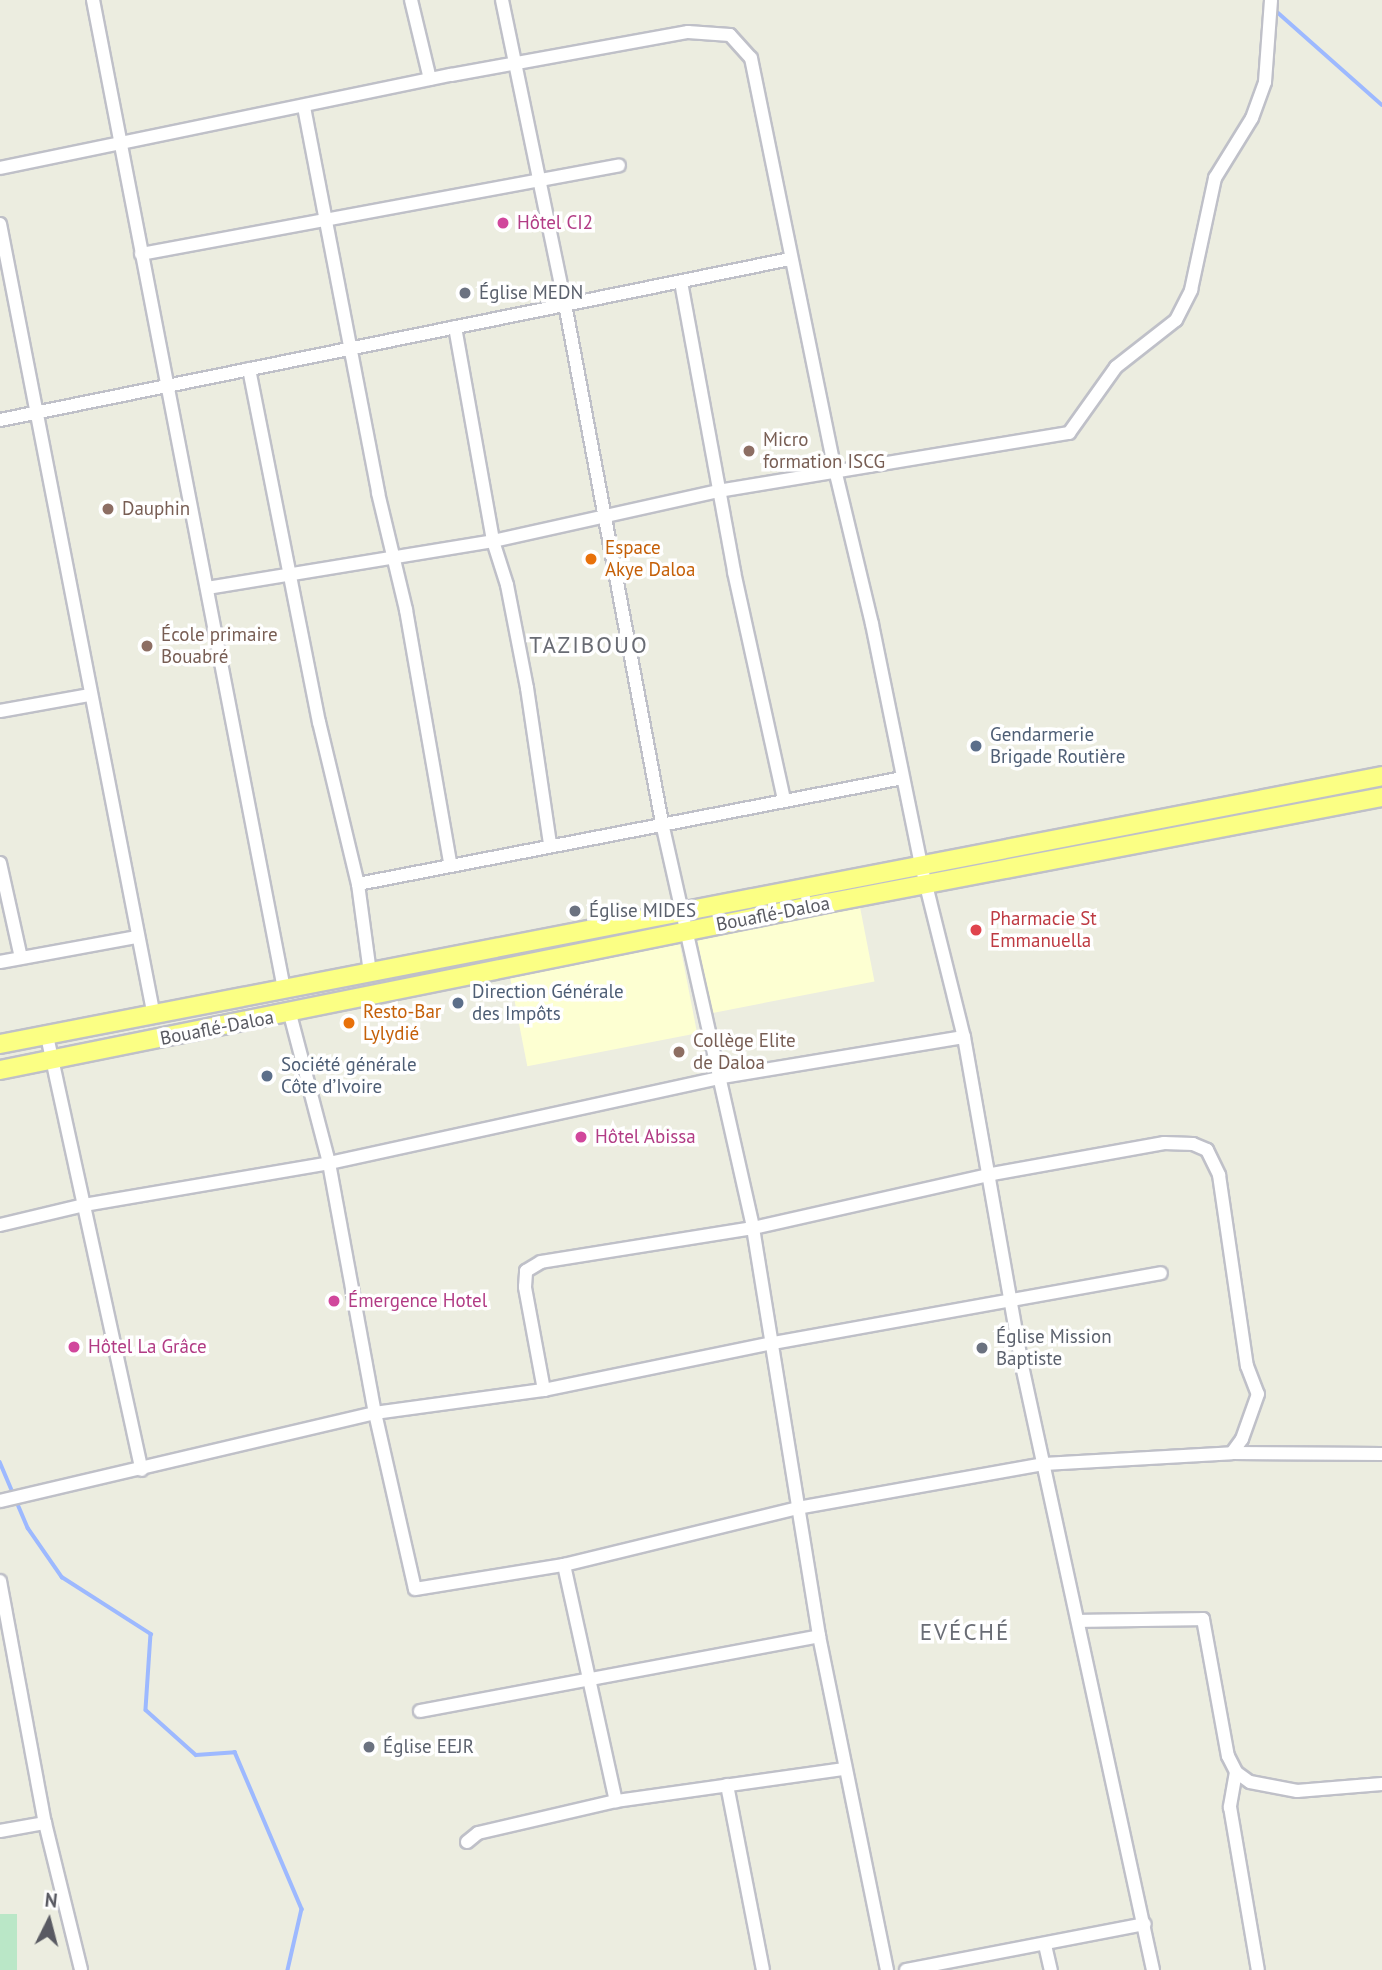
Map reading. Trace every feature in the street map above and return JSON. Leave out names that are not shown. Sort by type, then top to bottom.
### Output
[{"type":"highway","name":"Bouaflé-Daloa","points":[[0,1044],[1382,776]]},
{"type":"highway","name":"Bouaflé-Daloa","points":[[0,1070],[290,1014],[925,884],[1382,797]]},
{"type":"street","points":[[93,0],[118,144],[284,989]]},
{"type":"street","points":[[411,0],[430,79]]},
{"type":"street","points":[[502,0],[565,304],[662,823],[722,1077],[752,1228],[819,1636],[887,1970]]},
{"type":"street","points":[[207,588],[493,541],[718,491],[836,474],[1069,433],[1116,367],[1176,320],[1191,290],[1215,178],[1252,118],[1265,82],[1270,0]]},
{"type":"street","points":[[0,168],[430,79],[688,32],[730,35],[751,58],[774,155],[790,259],[925,884],[964,1037],[992,1174],[1010,1302],[1153,1970]]},
{"type":"street","points":[[304,107],[450,863]]},
{"type":"street","points":[[141,254],[541,183],[619,165]]},
{"type":"street","points":[[0,224],[136,937],[154,1016]]},
{"type":"street","points":[[0,420],[790,259]]},
{"type":"street","points":[[681,282],[718,491],[784,800]]},
{"type":"street","points":[[455,327],[493,541],[507,585],[527,688],[550,844]]},
{"type":"street","points":[[249,369],[292,574],[319,722],[358,884],[370,973]]},
{"type":"street","points":[[0,712],[89,695]]},
{"type":"street","points":[[358,884],[450,863],[903,778]]},
{"type":"street","points":[[0,863],[21,958]]},
{"type":"street","points":[[0,962],[136,937]]},
{"type":"street","points":[[290,1014],[329,1163],[374,1413],[415,1589],[564,1565],[797,1508],[1045,1464],[1232,1453],[1382,1454]]},
{"type":"street","points":[[47,1036],[142,1470]]},
{"type":"street","points":[[0,1225],[84,1205],[329,1163],[722,1077],[964,1037]]},
{"type":"street","points":[[544,1391],[526,1271],[541,1262],[752,1228],[992,1174],[1164,1143],[1193,1144],[1207,1150],[1227,1206],[1226,1236],[1247,1366],[1258,1394],[1242,1439],[1232,1453]]},
{"type":"street","points":[[0,1501],[142,1470],[374,1413],[544,1391],[772,1343],[1161,1273]]},
{"type":"street","points":[[564,1565],[593,1681],[616,1801]]},
{"type":"street","points":[[0,1581],[45,1823],[81,1970]]},
{"type":"street","points":[[1079,1621],[1203,1619],[1221,1730],[1236,1772],[1230,1807],[1258,1970]]},
{"type":"street","points":[[421,1711],[593,1681],[819,1636]]},
{"type":"street","points":[[467,1842],[478,1833],[616,1801],[844,1769]]},
{"type":"street","points":[[1236,1772],[1267,1788],[1297,1791],[1382,1784]]},
{"type":"street","points":[[727,1785],[764,1970]]},
{"type":"street","points":[[0,1831],[45,1823]]},
{"type":"street","points":[[906,1970],[972,1964],[1145,1924]]},
{"type":"street","points":[[1045,1945],[1051,1970]]},
{"type":"shaded area","points":[[859,902],[874,982],[712,1013],[696,934]]},
{"type":"shaded area","points":[[679,940],[697,1033],[527,1066],[509,973]]},
{"type":"shaded area","points":[[0,1914],[17,1914],[17,1970],[0,1970]]},
{"type":"waterway","points":[[1274,9],[1382,105]]},
{"type":"waterway","points":[[0,1462],[28,1528],[62,1577],[151,1634],[146,1710],[196,1755],[235,1752],[302,1909],[288,1970]]},
{"type":"place","name":"Hôtel CI2","points":[[503,223]]},
{"type":"place","name":"Église MEDN","points":[[465,293]]},
{"type":"place","name":"Micro formation ISCG","points":[[749,451]]},
{"type":"place","name":"Dauphin","points":[[108,509]]},
{"type":"place","name":"Espace Akye Daloa","points":[[591,559]]},
{"type":"place","name":"École primaire Bouabré","points":[[147,646]]},
{"type":"place","name":"Gendarmerie Brigade Routière","points":[[976,746]]},
{"type":"place","name":"Église MIDES","points":[[575,911]]},
{"type":"place","name":"Pharmacie St Emmanuella","points":[[976,930]]},
{"type":"place","name":"Direction Générale des Impôts","points":[[458,1003]]},
{"type":"place","name":"Resto-Bar Lylydié","points":[[349,1023]]},
{"type":"place","name":"Collège Elite de Daloa","points":[[679,1052]]},
{"type":"place","name":"Société générale Côte d’Ivoire","points":[[267,1076]]},
{"type":"place","name":"Hôtel Abissa","points":[[581,1137]]},
{"type":"place","name":"Émergence Hotel","points":[[334,1301]]},
{"type":"place","name":"Hôtel La Grâce","points":[[74,1347]]},
{"type":"place","name":"Église Mission Baptiste","points":[[982,1348]]},
{"type":"place","name":"Église EEJR","points":[[369,1747]]},
{"type":"district","name":"TAZIBOUO","points":[[589,645]]},
{"type":"district","name":"EVÉCHÉ","points":[[965,1632]]}]
